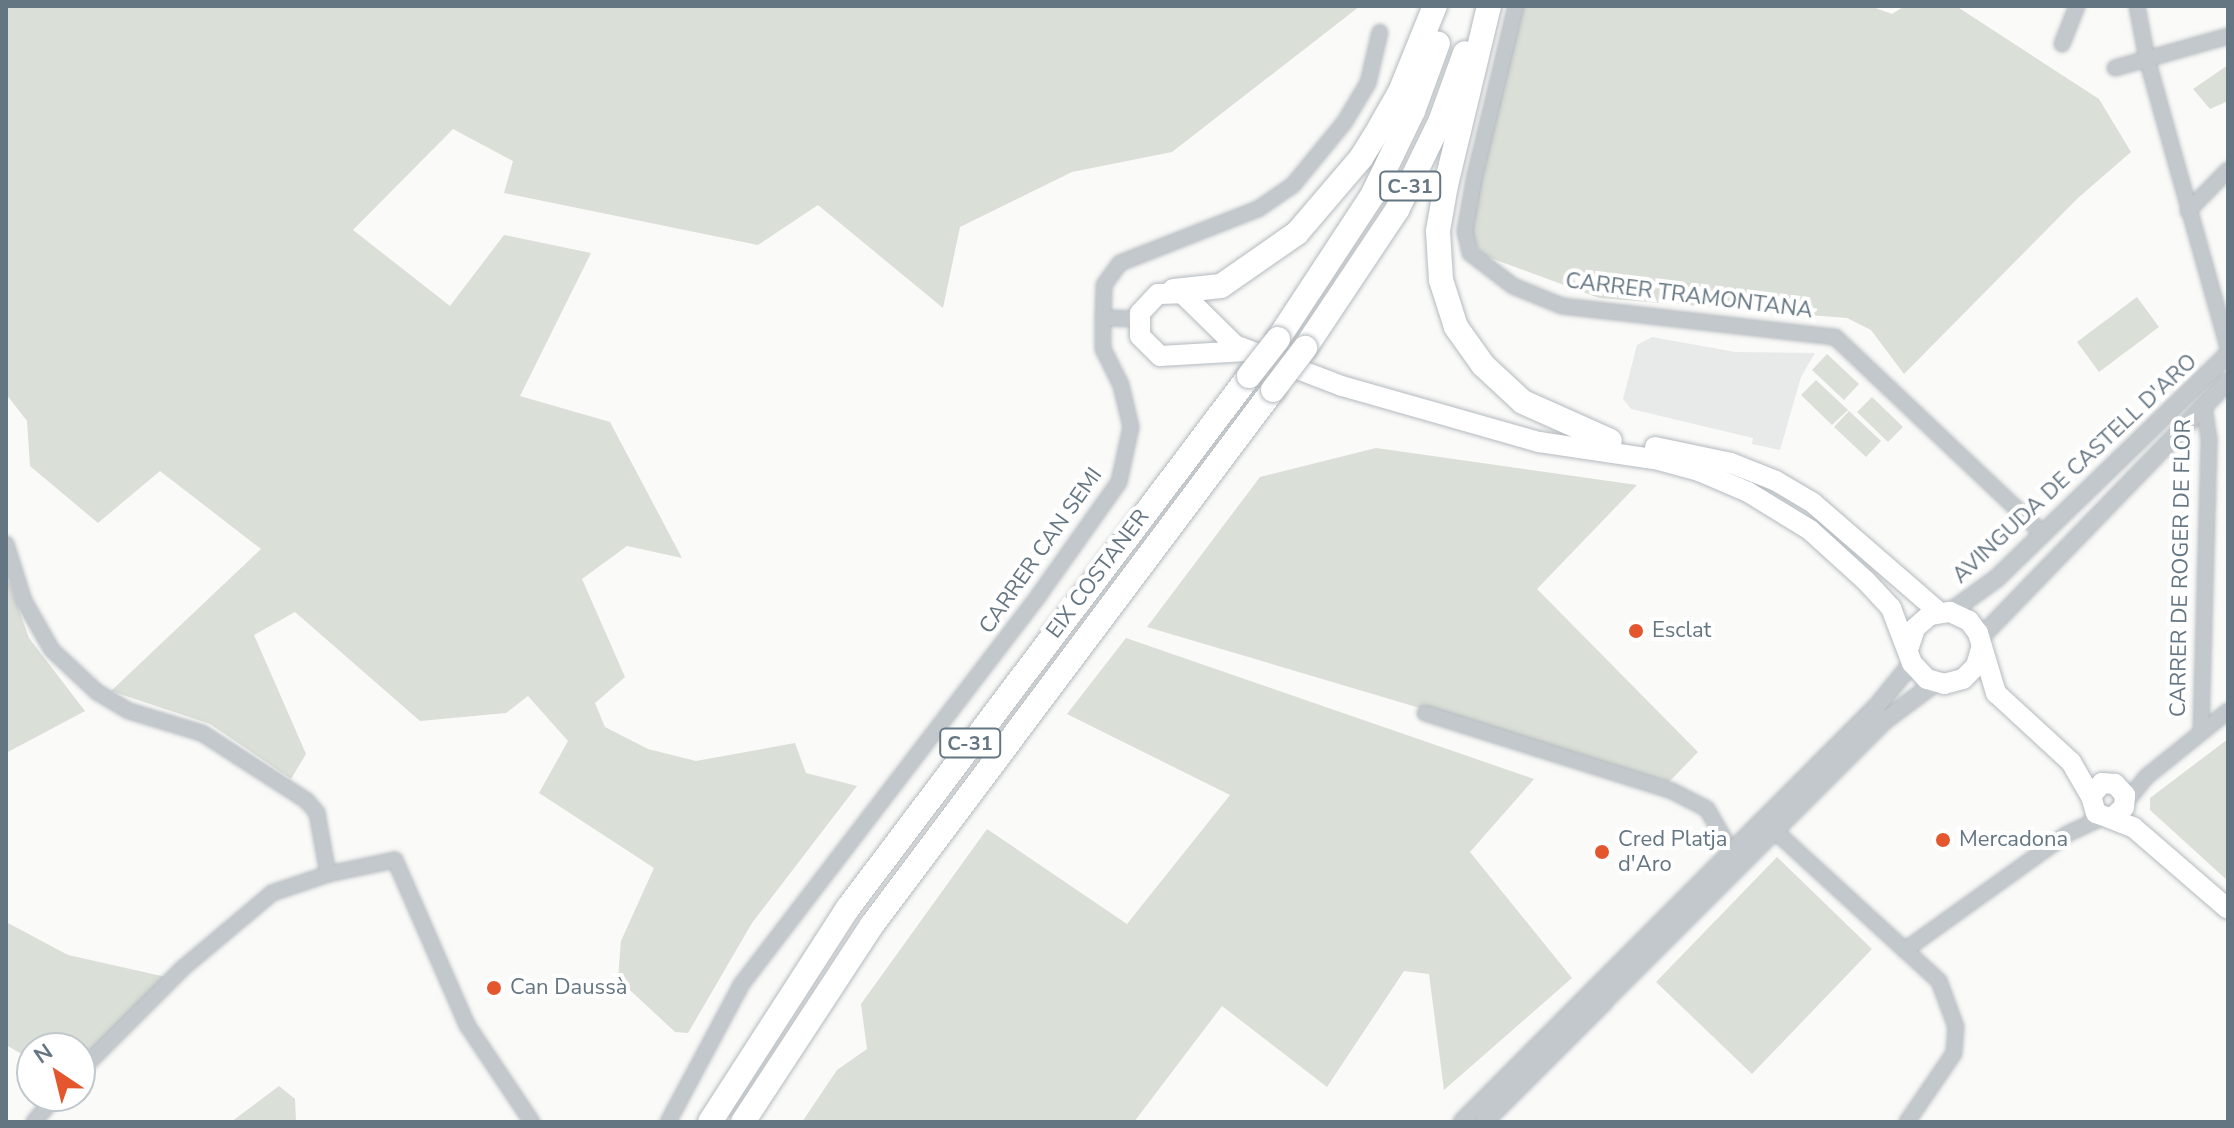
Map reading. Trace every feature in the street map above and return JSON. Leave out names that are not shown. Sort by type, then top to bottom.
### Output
[{"type":"highway","points":[[1174,291],[1221,286],[1297,233],[1361,158],[1380,127],[1400,92],[1435,6]]},
{"type":"highway","name":"EIX COSTANER","points":[[710,1122],[848,908],[1248,364],[1278,339],[1394,154],[1449,6]]},
{"type":"highway","name":"EIX COSTANER","points":[[743,1122],[872,925],[1305,348],[1363,265],[1420,167],[1479,6]]},
{"type":"highway","points":[[1489,6],[1446,185],[1438,231],[1441,280],[1456,327],[1483,365],[1523,402],[1610,441]]},
{"type":"main road","points":[[1248,364],[1190,296],[1174,291],[1149,300],[1138,319],[1140,336],[1150,350],[1166,357],[1184,356],[1248,364],[1539,442],[1659,460],[1748,492],[1810,530],[1866,581],[1891,608],[1911,655],[1944,683],[1996,693]]},
{"type":"main road","points":[[1184,356],[1203,336],[1202,310]]},
{"type":"main road","points":[[1539,442],[1610,441],[1669,448],[1776,481],[1813,503],[1945,612],[1969,621],[1980,643],[1996,693],[2071,762],[2133,827],[2228,909]]},
{"type":"main road","points":[[1911,655],[1918,624],[1945,612]]},
{"type":"main road","points":[[1944,683],[1974,670],[1980,643]]},
{"type":"street","name":"CARRER TRAMONTANA","points":[[1516,6],[1475,175],[1465,231],[1470,253],[1513,286],[1562,306],[1835,337],[2043,534]]},
{"type":"street","points":[[2062,44],[2077,6]]},
{"type":"street","points":[[2137,6],[2147,59],[2228,347]]},
{"type":"street","name":"CARRER CAN SEMI","points":[[668,1122],[741,985],[1039,595],[1119,482],[1131,427],[1121,385],[1103,349],[1104,285],[1120,263],[1258,209],[1293,185],[1344,123],[1368,83],[1380,32]]},
{"type":"street","points":[[2115,68],[2228,36]]},
{"type":"street","points":[[2188,211],[2228,170]]},
{"type":"street","points":[[1103,318],[1138,319]]},
{"type":"street","name":"AVINGUDA DE CASTELL D'ARO","points":[[1945,612],[1996,579],[2228,354]]},
{"type":"street","name":"AVINGUDA DE CASTELL D'ARO","points":[[1980,643],[2228,381]]},
{"type":"street","name":"CARRER DE ROGER DE FLOR","points":[[2201,730],[2209,439],[2204,406]]},
{"type":"street","points":[[6,544],[24,601],[52,650],[97,692],[129,711],[202,733],[307,801],[317,813],[328,874]]},
{"type":"street","points":[[1462,1122],[1877,706],[1911,655]]},
{"type":"street","points":[[1484,1122],[1908,699],[1944,683]]},
{"type":"street","points":[[1905,950],[2146,777],[2228,711]]},
{"type":"street","points":[[1425,713],[1672,791],[1707,809],[1724,839]]},
{"type":"street","points":[[1775,831],[1939,981],[1956,1027],[1954,1053],[1907,1122]]},
{"type":"street","points":[[96,1055],[183,968],[272,893],[328,874],[395,860],[467,1025],[532,1122]]},
{"type":"shaded area","points":[[6,6],[1360,6],[1172,152],[1072,172],[960,227],[943,308],[818,205],[758,245],[504,193],[513,161],[453,129],[353,230],[450,306],[504,235],[591,253],[520,396],[610,422],[682,558],[627,546],[582,579],[625,677],[595,703],[605,727],[648,749],[696,761],[795,743],[806,773],[857,786],[752,923],[688,1033],[675,1032],[618,979],[621,941],[654,868],[539,793],[568,741],[528,696],[506,713],[420,721],[295,612],[254,635],[306,754],[291,779],[210,724],[111,691],[261,549],[160,471],[98,523],[30,466],[27,421],[6,394]]},
{"type":"shaded area","points":[[1521,6],[1870,6],[1892,14],[1905,6],[1956,6],[2099,99],[2131,152],[2078,198],[1904,374],[1871,330],[1847,318],[1599,298],[1485,256],[1472,241],[1472,159]]},
{"type":"shaded area","points":[[2228,65],[2228,101],[2210,109],[2193,89]]},
{"type":"shaded area","points":[[2137,297],[2159,327],[2099,372],[2077,342]]},
{"type":"shaded area","points":[[1652,337],[1735,352],[1815,353],[1801,377],[1780,450],[1752,444],[1753,438],[1631,409],[1623,399],[1637,345]]},
{"type":"shaded area","points":[[1827,354],[1859,384],[1844,400],[1812,370]]},
{"type":"shaded area","points":[[1816,380],[1848,410],[1832,425],[1801,395]]},
{"type":"shaded area","points":[[1872,397],[1903,427],[1888,442],[1857,412]]},
{"type":"shaded area","points":[[1849,411],[1881,441],[1866,457],[1834,427]]},
{"type":"shaded area","points":[[1376,448],[1637,485],[1537,589],[1698,752],[1669,782],[1147,627],[1260,477]]},
{"type":"shaded area","points":[[6,574],[29,638],[85,711],[6,753]]},
{"type":"shaded area","points":[[1126,638],[1534,779],[1470,852],[1572,978],[1444,1090],[1429,974],[1404,971],[1327,1087],[1222,1006],[1134,1122],[802,1122],[837,1070],[867,1049],[861,1004],[987,829],[1127,924],[1230,795],[1067,714]]},
{"type":"shaded area","points":[[2228,739],[2228,881],[2150,810],[2150,798]]},
{"type":"shaded area","points":[[1777,857],[1872,949],[1752,1074],[1656,982]]},
{"type":"shaded area","points":[[6,922],[68,955],[166,977],[96,1045],[96,1032],[16,1032],[16,1051],[6,1045]]},
{"type":"shaded area","points":[[279,1086],[295,1099],[296,1122],[231,1122]]},
{"type":"place","name":"Esclat","points":[[1636,631]]},
{"type":"place","name":"Mercadona","points":[[1943,840]]},
{"type":"place","name":"Cred Platja d'Aro","points":[[1602,852]]},
{"type":"place","name":"Can Daussà","points":[[494,988]]}]
